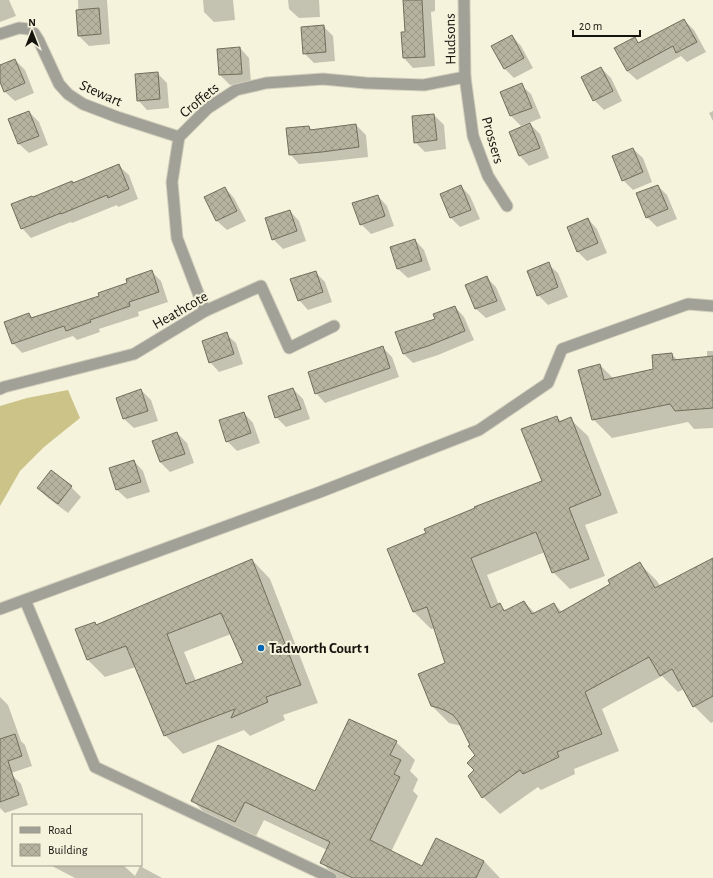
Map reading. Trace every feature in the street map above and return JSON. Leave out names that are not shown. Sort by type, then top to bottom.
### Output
[{"type":"street","name":"Hudsons","points":[[464,0],[465,77]]},
{"type":"street","name":"Stewart","points":[[0,34],[19,28],[29,29],[34,33],[39,41],[59,84],[68,94],[84,104],[117,117],[179,137]]},
{"type":"street","name":"Croffets","points":[[205,312],[177,238],[172,182],[179,137],[208,108],[236,90],[266,84],[323,79],[366,83],[424,85],[465,77]]},
{"type":"street","name":"Prossers","points":[[465,77],[473,136],[488,176],[507,206]]},
{"type":"street","name":"Heathcote","points":[[0,389],[134,354],[205,312],[261,286],[289,348],[334,326]]},
{"type":"street","points":[[0,609],[320,492],[479,430],[548,383],[562,348],[688,304],[713,306]]},
{"type":"street","points":[[25,600],[95,767],[331,878]]},
{"type":"shaded area","points":[[68,390],[80,418],[44,447],[20,471],[0,506],[0,406],[27,398]]},
{"type":"building","points":[[403,0],[422,0],[425,57],[403,58],[401,32],[405,32]]},
{"type":"building","points":[[99,8],[101,34],[78,36],[76,10]]},
{"type":"building","points":[[684,19],[697,42],[676,53],[673,46],[627,71],[614,48],[635,37],[638,43]]},
{"type":"building","points":[[324,25],[326,52],[303,54],[301,27]]},
{"type":"building","points":[[512,35],[524,58],[504,69],[491,46]]},
{"type":"building","points":[[240,47],[242,74],[219,75],[217,49]]},
{"type":"building","points":[[15,59],[25,83],[4,92],[0,82],[0,65]]},
{"type":"building","points":[[601,67],[613,91],[593,101],[581,77]]},
{"type":"building","points":[[158,72],[160,99],[137,101],[135,74]]},
{"type":"building","points":[[522,83],[532,108],[510,116],[500,92]]},
{"type":"building","points":[[29,111],[39,136],[18,144],[8,119]]},
{"type":"building","points":[[434,114],[437,140],[414,143],[412,116]]},
{"type":"building","points":[[530,123],[540,148],[519,156],[509,132]]},
{"type":"building","points":[[356,124],[359,147],[289,155],[286,128],[309,126],[310,130]]},
{"type":"building","points":[[633,148],[643,172],[622,181],[612,156]]},
{"type":"building","points":[[119,164],[129,189],[108,198],[107,195],[21,229],[11,204],[32,196],[33,197],[72,181],[73,183]]},
{"type":"building","points":[[461,185],[471,210],[450,218],[440,194]]},
{"type":"building","points":[[658,185],[668,209],[646,218],[636,193]]},
{"type":"building","points":[[225,187],[237,211],[216,221],[204,197]]},
{"type":"building","points":[[378,195],[385,216],[360,225],[352,203]]},
{"type":"building","points":[[290,210],[297,231],[272,240],[265,218]]},
{"type":"building","points":[[588,218],[598,243],[577,252],[567,227]]},
{"type":"building","points":[[415,239],[422,261],[397,269],[390,247]]},
{"type":"building","points":[[549,262],[558,287],[537,296],[527,271]]},
{"type":"building","points":[[152,270],[159,292],[129,302],[130,306],[90,320],[91,322],[66,331],[64,326],[12,344],[4,322],[29,313],[31,318],[99,296],[98,293],[127,283],[126,279]]},
{"type":"building","points":[[316,271],[323,292],[298,301],[290,279]]},
{"type":"building","points":[[487,276],[497,301],[475,309],[465,285]]},
{"type":"building","points":[[455,306],[465,331],[403,354],[395,332],[435,319],[433,314]]},
{"type":"building","points":[[227,332],[234,354],[209,363],[202,341]]},
{"type":"building","points":[[383,346],[390,368],[315,394],[308,372]]},
{"type":"building","points":[[672,353],[673,360],[713,356],[713,408],[675,411],[670,404],[592,420],[578,370],[600,364],[604,380],[653,369],[652,355]]},
{"type":"building","points":[[293,388],[301,409],[275,418],[268,396]]},
{"type":"building","points":[[141,389],[148,411],[123,419],[116,398]]},
{"type":"building","points":[[244,412],[251,433],[226,442],[219,420]]},
{"type":"building","points":[[557,416],[559,422],[571,417],[601,495],[569,508],[589,559],[552,573],[536,532],[471,558],[491,608],[500,603],[504,611],[524,601],[532,614],[554,603],[559,613],[610,584],[608,580],[640,562],[655,588],[713,558],[713,696],[693,707],[672,669],[660,676],[649,657],[585,692],[602,734],[557,752],[559,757],[523,774],[520,770],[482,798],[468,776],[474,770],[467,763],[475,755],[468,746],[470,745],[458,721],[453,715],[446,711],[431,706],[418,674],[445,663],[427,607],[413,612],[387,549],[426,533],[424,529],[475,508],[474,507],[542,481],[521,429]]},
{"type":"building","points":[[177,432],[185,454],[160,462],[152,441]]},
{"type":"building","points":[[134,460],[141,482],[116,490],[109,468]]},
{"type":"building","points":[[51,470],[72,486],[58,504],[37,488]]},
{"type":"building","name":"Tadworth Court 1","points":[[252,559],[301,685],[266,697],[268,702],[231,718],[235,709],[164,736],[126,646],[87,660],[75,629],[95,622],[96,625]],"holes":[[[221,613],[243,663],[186,684],[167,634]]]},
{"type":"building","points":[[349,719],[397,741],[390,755],[401,760],[394,774],[400,777],[370,840],[422,866],[436,838],[484,861],[476,878],[353,878],[320,863],[330,842],[245,802],[235,822],[191,801],[218,745],[315,791]]},
{"type":"building","points":[[15,734],[22,756],[8,761],[19,795],[0,802],[0,739]]},
{"type":"place","name":"Tadworth Court 1","points":[[261,648]]}]
